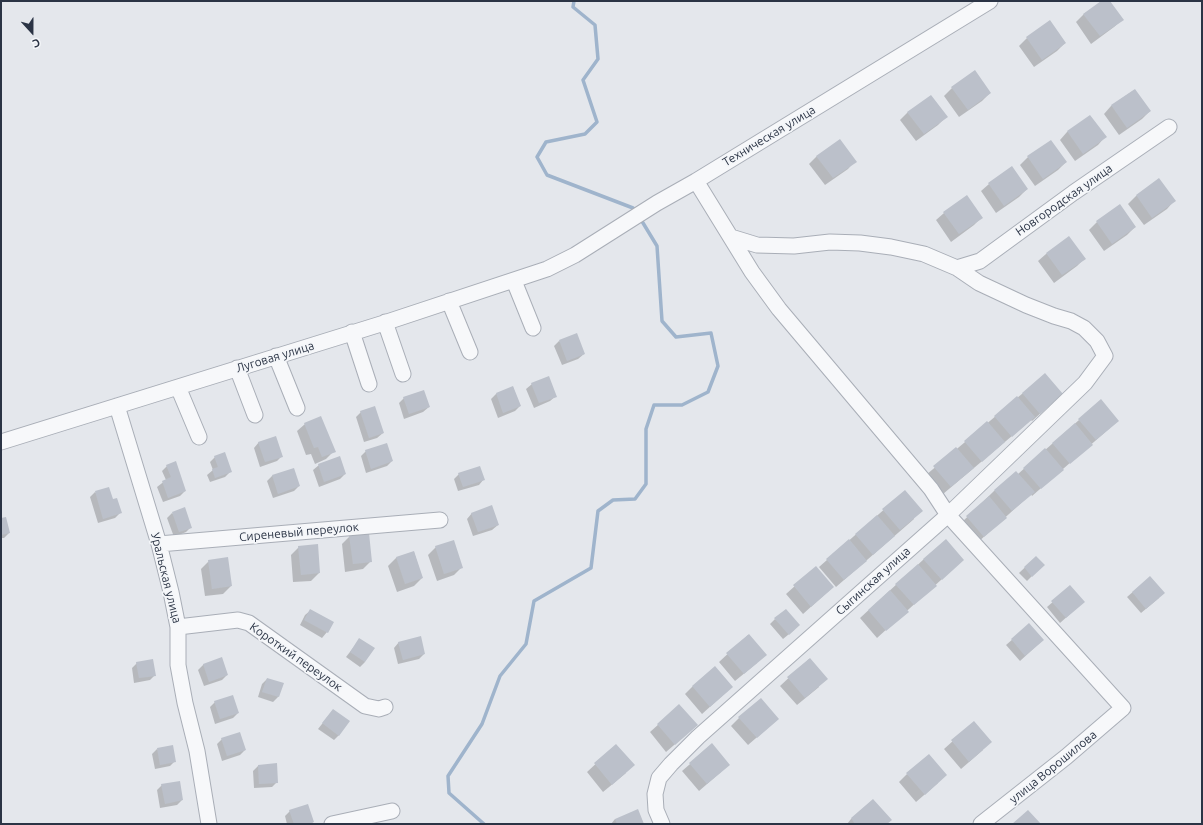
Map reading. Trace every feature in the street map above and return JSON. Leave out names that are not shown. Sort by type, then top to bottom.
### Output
[{"type":"street","name":"Техническая улица","points":[[547,269],[575,255],[657,203],[696,181],[990,1]]},
{"type":"street","name":"Новгородская улица","points":[[957,268],[980,261],[1073,193],[1169,127]]},
{"type":"street","points":[[696,181],[752,272],[778,309],[931,489],[948,515]]},
{"type":"street","points":[[731,237],[762,246],[794,246],[830,242],[860,243],[891,247],[924,254],[957,268]]},
{"type":"street","name":"Сыгинская улица","points":[[662,824],[656,810],[655,794],[659,778],[671,764],[704,731],[948,515],[1086,383],[1105,356],[1097,341],[1084,328],[1071,321],[1033,308],[979,283],[957,268]]},
{"type":"street","name":"Луговая улица","points":[[1,442],[385,322],[547,269]]},
{"type":"street","points":[[514,280],[533,328]]},
{"type":"street","points":[[450,301],[470,352]]},
{"type":"street","points":[[385,322],[402,374]]},
{"type":"street","points":[[352,332],[369,384]]},
{"type":"street","points":[[276,356],[297,408]]},
{"type":"street","points":[[237,368],[256,415]]},
{"type":"street","points":[[178,387],[198,436]]},
{"type":"street","name":"Уральская улица","points":[[117,406],[159,544],[171,592],[178,627],[178,665],[185,703],[197,751],[209,824]]},
{"type":"street","name":"улица Ворошилова","points":[[948,515],[1123,708],[1066,757],[981,824]]},
{"type":"street","name":"Сиреневый переулок","points":[[159,544],[440,520]]},
{"type":"street","name":"Короткий переулок","points":[[178,627],[238,620],[249,622],[364,706],[379,709],[385,707]]},
{"type":"street","points":[[332,824],[392,811]]},
{"type":"building","points":[[1101,1],[1110,1],[1124,20],[1100,36],[1083,14]]},
{"type":"building","points":[[1050,20],[1066,43],[1042,60],[1026,37]]},
{"type":"building","points":[[975,70],[991,93],[968,110],[951,87]]},
{"type":"building","points":[[1135,89],[1151,111],[1127,128],[1111,105]]},
{"type":"building","points":[[931,95],[948,117],[924,134],[907,112]]},
{"type":"building","points":[[1090,115],[1107,137],[1083,154],[1067,131]]},
{"type":"building","points":[[840,139],[857,162],[833,178],[816,156]]},
{"type":"building","points":[[1051,140],[1067,162],[1043,179],[1027,156]]},
{"type":"building","points":[[1012,166],[1028,189],[1004,206],[988,183]]},
{"type":"building","points":[[1159,178],[1176,201],[1152,218],[1136,195]]},
{"type":"building","points":[[967,195],[983,218],[959,234],[943,212]]},
{"type":"building","points":[[1120,204],[1136,227],[1112,244],[1096,221]]},
{"type":"building","points":[[1069,236],[1086,259],[1062,275],[1046,253]]},
{"type":"building","points":[[577,333],[585,354],[567,361],[559,340]]},
{"type":"building","points":[[1045,373],[1063,394],[1040,414],[1022,393]]},
{"type":"building","points":[[549,376],[557,397],[539,403],[531,383]]},
{"type":"building","points":[[513,386],[521,406],[503,413],[496,393]]},
{"type":"building","points":[[424,390],[430,407],[409,414],[403,397]]},
{"type":"building","points":[[1017,396],[1035,417],[1012,437],[994,416]]},
{"type":"building","points":[[1101,399],[1119,421],[1096,440],[1078,419]]},
{"type":"building","points":[[375,406],[384,433],[369,438],[360,411]]},
{"type":"building","points":[[321,416],[336,452],[322,457],[318,447],[314,448],[304,423]]},
{"type":"building","points":[[987,421],[1005,442],[982,462],[964,441]]},
{"type":"building","points":[[1075,423],[1093,445],[1070,464],[1052,443]]},
{"type":"building","points":[[276,436],[283,457],[265,462],[258,442]]},
{"type":"building","points":[[387,443],[393,461],[371,469],[365,450]]},
{"type":"building","points":[[956,447],[974,468],[951,487],[933,466]]},
{"type":"building","points":[[1045,448],[1064,470],[1041,489],[1023,468]]},
{"type":"building","points":[[225,452],[232,472],[215,478],[212,469],[218,467],[214,456]]},
{"type":"building","points":[[340,456],[346,474],[324,482],[318,464]]},
{"type":"building","points":[[176,461],[186,491],[168,498],[162,481],[171,477],[166,465]]},
{"type":"building","points":[[480,466],[485,480],[463,487],[458,473]]},
{"type":"building","points":[[294,468],[300,486],[278,494],[272,475]]},
{"type":"building","points":[[1016,471],[1035,492],[1012,511],[994,490]]},
{"type":"building","points":[[109,487],[113,499],[117,498],[122,513],[103,519],[95,491]]},
{"type":"building","points":[[905,490],[923,511],[900,530],[882,509]]},
{"type":"building","points":[[989,496],[1007,518],[984,537],[966,516]]},
{"type":"building","points":[[492,505],[499,525],[478,532],[471,513]]},
{"type":"building","points":[[185,507],[192,528],[179,532],[172,512]]},
{"type":"building","points":[[877,515],[895,536],[873,555],[855,534]]},
{"type":"building","points":[[6,517],[10,533],[1,535],[1,518]]},
{"type":"building","points":[[369,533],[372,562],[353,564],[349,535]]},
{"type":"building","points":[[849,539],[867,561],[844,580],[826,559]]},
{"type":"building","points":[[946,539],[964,560],[942,580],[923,559]]},
{"type":"building","points":[[454,540],[463,568],[444,574],[435,546]]},
{"type":"building","points":[[318,544],[320,573],[301,575],[298,546]]},
{"type":"building","points":[[414,551],[423,578],[405,584],[396,557]]},
{"type":"building","points":[[1036,556],[1045,565],[1032,577],[1024,567]]},
{"type":"building","points":[[228,557],[232,586],[212,589],[208,560]]},
{"type":"building","points":[[918,564],[937,586],[914,605],[895,584]]},
{"type":"building","points":[[816,566],[834,587],[811,607],[793,585]]},
{"type":"building","points":[[1150,576],[1165,593],[1146,609],[1132,592]]},
{"type":"building","points":[[1070,585],[1085,602],[1066,618],[1051,601]]},
{"type":"building","points":[[890,590],[909,612],[886,631],[868,610]]},
{"type":"building","points":[[310,609],[334,622],[328,633],[304,620]]},
{"type":"building","points":[[786,609],[800,625],[789,635],[774,618]]},
{"type":"building","points":[[1029,623],[1044,640],[1025,656],[1011,639]]},
{"type":"building","points":[[749,634],[767,655],[744,674],[726,653]]},
{"type":"building","points":[[421,636],[425,654],[403,660],[398,642]]},
{"type":"building","points":[[359,638],[375,648],[365,662],[350,652]]},
{"type":"building","points":[[222,657],[228,675],[209,682],[203,664]]},
{"type":"building","points":[[810,658],[828,679],[805,698],[787,677]]},
{"type":"building","points":[[153,659],[156,676],[139,678],[136,662]]},
{"type":"building","points":[[715,666],[733,687],[710,707],[692,686]]},
{"type":"building","points":[[267,678],[284,683],[279,697],[262,692]]},
{"type":"building","points":[[233,695],[239,713],[220,719],[214,701]]},
{"type":"building","points":[[761,698],[779,719],[757,738],[738,717]]},
{"type":"building","points":[[679,704],[698,725],[675,745],[657,724]]},
{"type":"building","points":[[333,709],[350,721],[339,736],[322,723]]},
{"type":"building","points":[[974,721],[992,742],[969,762],[951,740]]},
{"type":"building","points":[[240,732],[246,750],[227,756],[221,738]]},
{"type":"building","points":[[712,743],[730,765],[707,784],[689,763]]},
{"type":"building","points":[[616,744],[635,765],[612,785],[594,763]]},
{"type":"building","points":[[173,745],[176,762],[160,765],[157,748]]},
{"type":"building","points":[[929,754],[947,775],[925,795],[906,773]]},
{"type":"building","points":[[277,763],[278,783],[259,784],[258,765]]},
{"type":"building","points":[[180,781],[183,800],[165,804],[161,784]]},
{"type":"building","points":[[873,799],[892,820],[887,824],[855,824],[851,818]]},
{"type":"building","points":[[308,804],[314,822],[309,824],[294,824],[289,810]]},
{"type":"building","points":[[638,809],[644,824],[617,824],[615,819]]},
{"type":"building","points":[[1028,810],[1041,824],[1012,824]]},
{"type":"waterway","points":[[574,1],[573,7],[595,25],[598,59],[583,80],[597,122],[585,134],[546,142],[537,157],[547,175],[633,208],[636,211]]},
{"type":"waterway","points":[[484,824],[449,793],[448,776],[482,724],[500,676],[526,644],[534,601],[591,568],[598,511],[613,500],[635,499],[646,484],[646,429],[654,405],[682,405],[708,392],[718,366],[711,333],[676,337],[662,321],[657,246],[640,218]]}]
